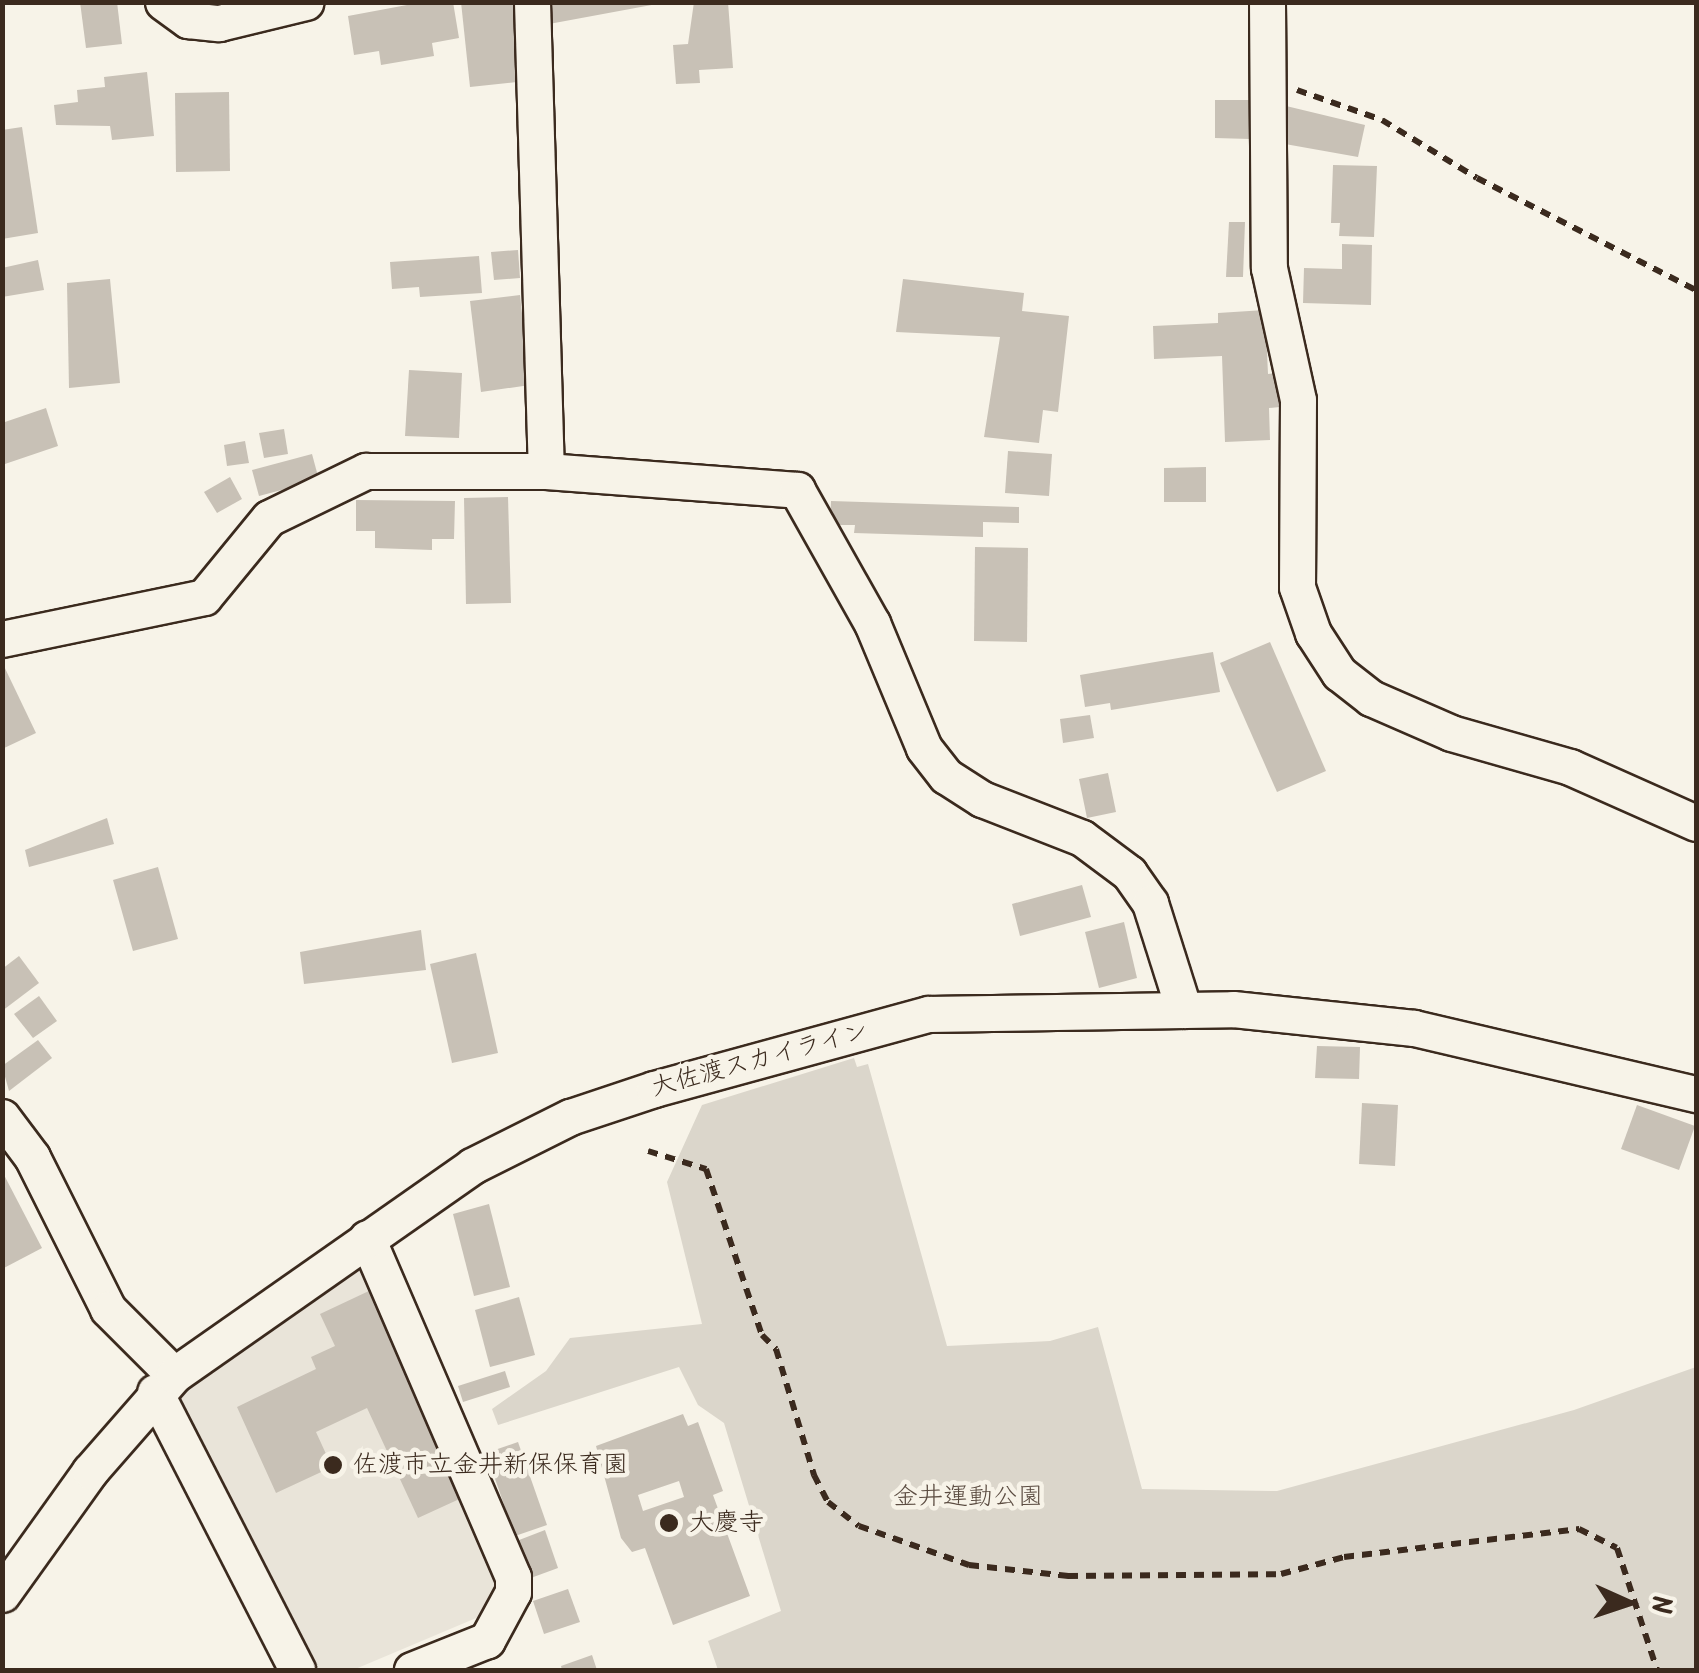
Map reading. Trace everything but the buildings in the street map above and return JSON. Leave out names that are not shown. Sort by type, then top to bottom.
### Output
[{"type":"street","points":[[162,2],[188,20],[219,23],[306,2]]},
{"type":"street","points":[[532,2],[546,471]]},
{"type":"street","points":[[1267,2],[1269,268],[1298,400],[1297,587],[1313,633],[1339,674],[1372,698],[1451,734],[1570,767],[1696,823]]},
{"type":"street","points":[[2,639],[204,596],[269,518],[366,470],[546,471],[797,490],[872,623],[924,748],[946,776],[982,799],[1082,838],[1129,873],[1150,903],[1184,1010]]},
{"type":"street","name":"大佐渡スカイライン","points":[[2,1594],[164,1383],[367,1238],[524,1137],[654,1089],[928,1014],[1184,1010],[1414,1028],[1696,1094]]},
{"type":"street","points":[[2,1117],[32,1157],[108,1309],[164,1383],[297,1670]]},
{"type":"street","points":[[367,1238],[512,1577],[513,1592],[486,1640],[412,1670]]},
{"type":"path","points":[[1265,82],[1340,100],[1696,290]]},
{"type":"path","points":[[648,1152],[706,1169],[814,1475],[828,1502],[859,1526],[969,1565],[1068,1576],[1282,1574],[1344,1557],[1579,1530],[1617,1548],[1657,1670]]},
{"type":"shaded area","name":"佐渡市立金井新保保育園","points":[[372,1261],[507,1605],[353,1670],[319,1670],[171,1403],[213,1364]]},
{"type":"green space","name":"金井運動公園","points":[[854,1058],[857,1067],[868,1064],[947,1346],[1050,1341],[1098,1327],[1142,1489],[1277,1491],[1574,1410],[1696,1367],[1696,1670],[718,1670],[708,1641],[781,1611],[724,1423],[698,1405],[679,1367],[498,1425],[492,1409],[546,1371],[570,1338],[702,1324],[667,1182],[702,1105]]},
{"type":"place","name":"佐渡市立金井新保保育園","points":[[333,1465]]},
{"type":"place","name":"大慶寺","points":[[669,1523]]}]
